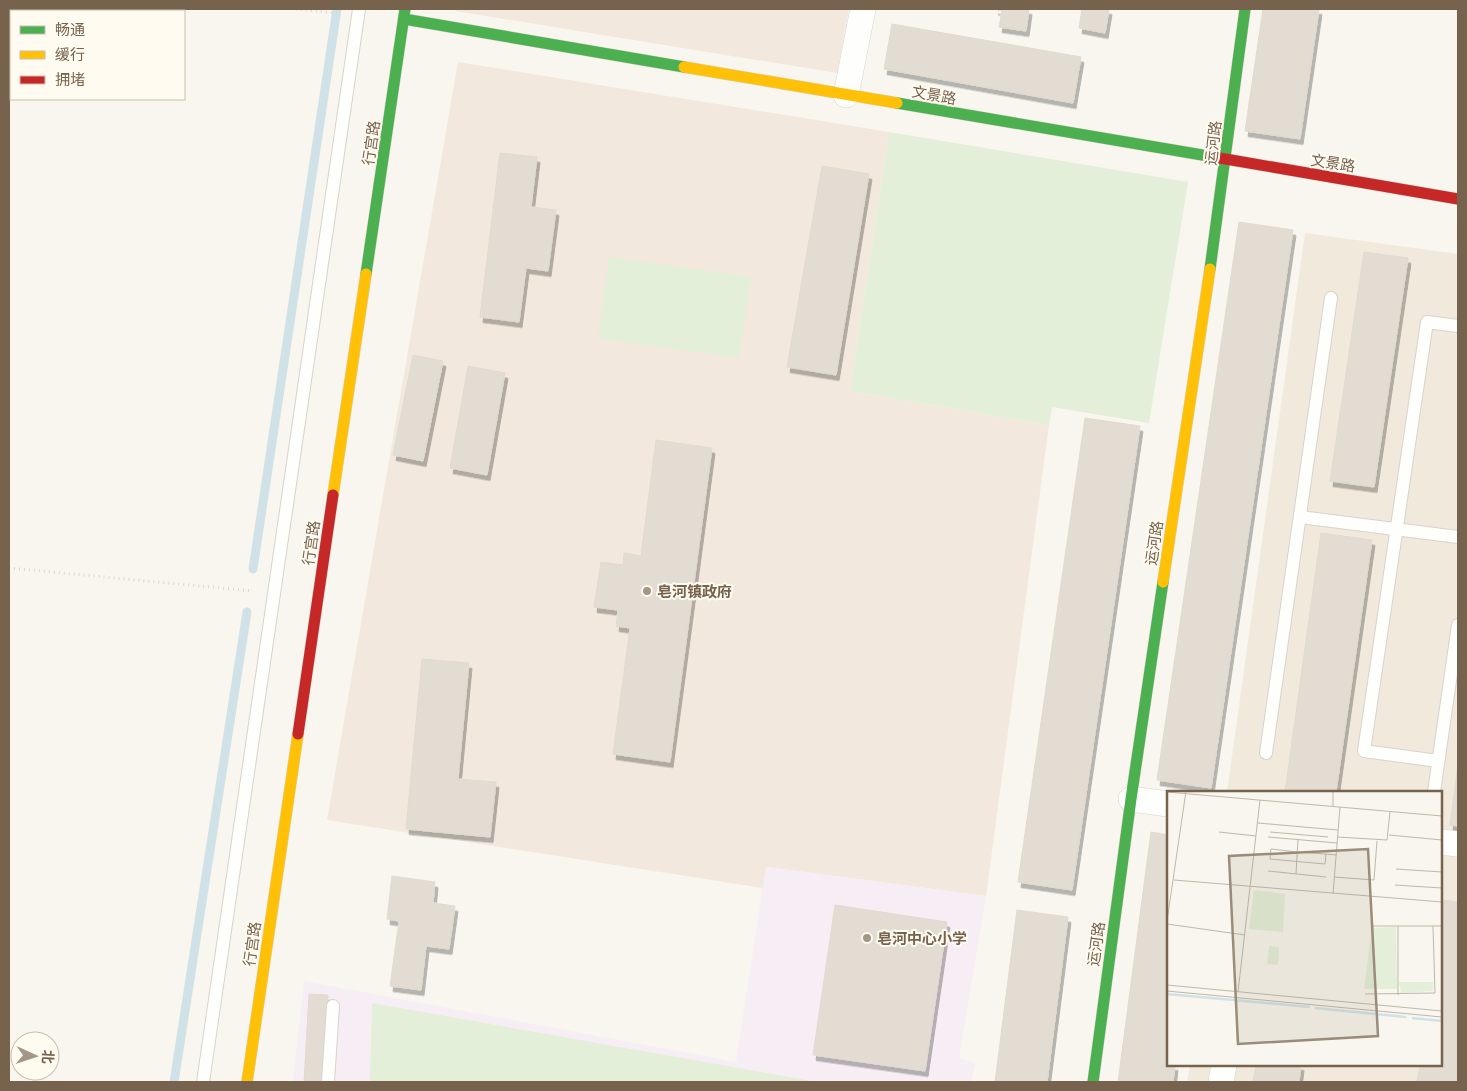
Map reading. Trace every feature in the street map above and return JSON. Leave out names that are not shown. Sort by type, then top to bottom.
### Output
[{"type":"street","points":[[846,95],[863,9]]},
{"type":"street","name":"运河路","points":[[1093,1082],[1131,799],[1226,161],[1245,9]]},
{"type":"street","name":"文景路","points":[[405,14],[846,95],[1458,200]]},
{"type":"street","name":"行宫路","points":[[247,1082],[405,14]]},
{"type":"street","points":[[1131,799],[1167,804]]},
{"type":"street","points":[[1442,842],[1458,844]]},
{"type":"street","points":[[1222,1082],[1224,1066]]},
{"type":"lane","points":[[203,1082],[359,9]]},
{"type":"lane","points":[[1266,753],[1331,298]]},
{"type":"lane","points":[[1438,761],[1364,752],[1427,322],[1458,326]]},
{"type":"lane","points":[[1300,517],[1458,537]]},
{"type":"lane","points":[[1434,791],[1458,624]]},
{"type":"lane","points":[[328,1082],[333,1006]]},
{"type":"path","points":[[296,9],[325,12]]},
{"type":"path","points":[[9,568],[274,593]]},
{"type":"shaded area","points":[[456,9],[849,9],[837,73],[455,11]]},
{"type":"shaded area","points":[[458,62],[889,132],[850,391],[1049,425],[986,896],[767,867],[763,888],[327,820]]},
{"type":"shaded area","points":[[1305,233],[1458,254],[1458,1082],[1187,1082],[1190,1066],[1442,1066],[1442,791],[1227,791]]},
{"type":"shaded area","name":"皂河中心小学","points":[[766,867],[986,896],[959,1058],[975,1063],[971,1082],[293,1082],[304,981],[736,1062]]},
{"type":"green space","points":[[889,132],[1188,182],[1149,423],[1052,407],[1049,425],[850,391]]},
{"type":"green space","points":[[609,257],[751,277],[739,358],[598,338]]},
{"type":"green space","points":[[372,1003],[817,1082],[370,1082]]},
{"type":"building","points":[[995,9],[1029,9],[1026,31],[999,27],[1002,11]]},
{"type":"building","points":[[1082,9],[1109,9],[1105,33],[1079,28]]},
{"type":"building","points":[[1263,9],[1319,9],[1300,139],[1245,131]]},
{"type":"building","points":[[892,24],[1081,57],[1073,103],[884,69]]},
{"type":"building","points":[[500,153],[537,157],[531,207],[556,210],[548,271],[526,268],[519,322],[480,317]]},
{"type":"building","points":[[822,166],[869,174],[836,375],[787,367]]},
{"type":"building","points":[[1239,222],[1293,230],[1211,788],[1157,780]]},
{"type":"building","points":[[1364,252],[1408,258],[1374,487],[1330,481]]},
{"type":"building","points":[[413,355],[443,361],[423,461],[393,455]]},
{"type":"building","points":[[468,366],[505,373],[487,475],[450,468]]},
{"type":"building","points":[[1085,418],[1140,426],[1072,890],[1018,882]]},
{"type":"building","points":[[656,440],[712,448],[670,762],[613,754],[630,628],[616,626],[618,610],[594,607],[601,562],[623,565],[624,553],[641,556]]},
{"type":"building","points":[[1321,533],[1372,540],[1336,791],[1285,791]]},
{"type":"building","points":[[422,659],[469,663],[458,779],[496,782],[490,837],[406,829]]},
{"type":"building","points":[[1458,764],[1458,826],[1450,825]]},
{"type":"building","points":[[1151,832],[1167,835],[1167,1066],[1175,1066],[1173,1082],[1118,1082]]},
{"type":"building","points":[[392,876],[435,882],[433,903],[455,906],[449,949],[426,946],[421,990],[390,986],[399,921],[387,919]]},
{"type":"building","points":[[1444,900],[1458,902],[1458,1082],[1417,1082],[1420,1066],[1442,1066],[1442,914]]},
{"type":"building","points":[[835,905],[947,922],[925,1071],[813,1055]]},
{"type":"building","points":[[1017,910],[1068,917],[1047,1082],[995,1082]]},
{"type":"building","points":[[309,994],[328,995],[323,1082],[304,1082]]},
{"type":"building","points":[[1256,1066],[1301,1066],[1299,1082],[1253,1082]]},
{"type":"waterway","points":[[253,569],[337,9]]},
{"type":"waterway","points":[[174,1082],[247,612]]},
{"type":"traffic: fast","points":[[366,274],[405,9]]},
{"type":"traffic: fast","points":[[1210,269],[1245,9]]},
{"type":"traffic: fast","points":[[404,19],[684,67]]},
{"type":"traffic: fast","points":[[897,103],[1214,157]]},
{"type":"traffic: fast","points":[[1093,1082],[1131,799],[1163,582]]},
{"type":"traffic: slow","points":[[684,67],[897,103]]},
{"type":"traffic: slow","points":[[1163,582],[1210,269]]},
{"type":"traffic: slow","points":[[333,495],[366,274]]},
{"type":"traffic: slow","points":[[247,1082],[298,734]]},
{"type":"traffic: jam","points":[[1214,157],[1458,199]]},
{"type":"traffic: jam","points":[[298,734],[333,495]]},
{"type":"place","name":"皂河镇政府","points":[[647,591]]},
{"type":"place","name":"皂河中心小学","points":[[867,938]]}]
